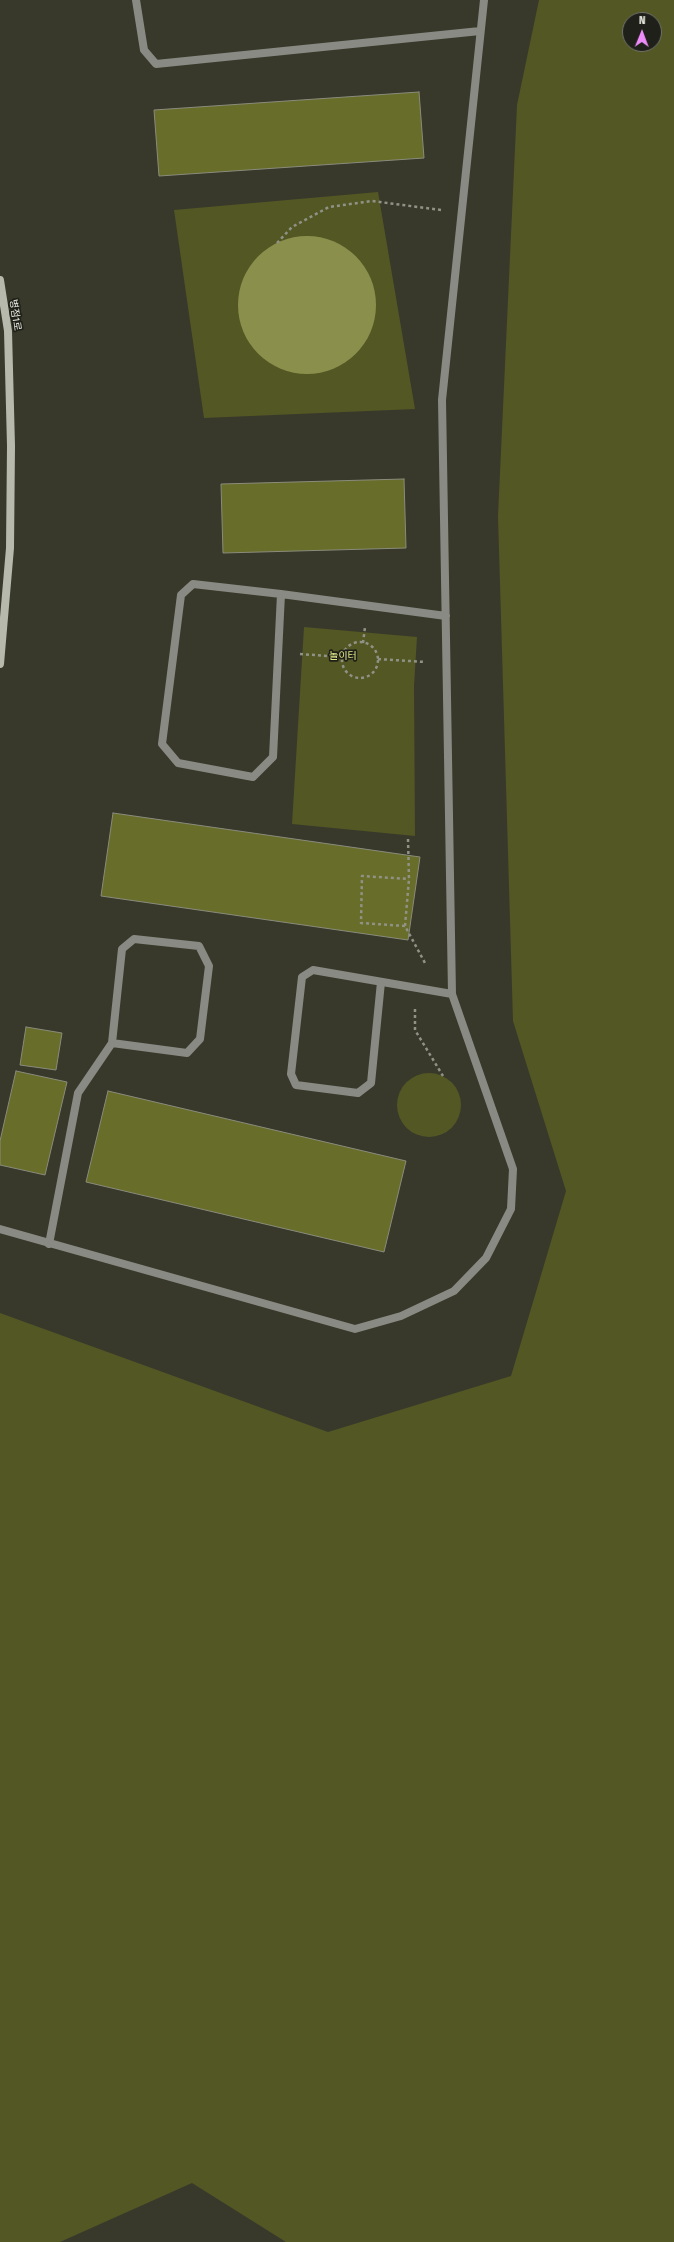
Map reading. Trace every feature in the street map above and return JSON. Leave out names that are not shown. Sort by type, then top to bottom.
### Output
[{"type":"street","name":"병점1로","points":[[0,280],[8,331],[12,446],[10,548],[0,664]]},
{"type":"lane","points":[[136,0],[144,50],[156,64],[480,30]]},
{"type":"lane","points":[[0,1229],[355,1329],[401,1316],[454,1291],[486,1258],[511,1210],[513,1169],[452,994],[442,400],[484,0]]},
{"type":"lane","points":[[281,594],[273,757],[254,777],[178,763],[162,744],[181,595],[193,584],[281,594],[446,616]]},
{"type":"lane","points":[[49,1244],[78,1093],[112,1043],[122,949],[134,939],[199,946],[209,966],[200,1039],[187,1053],[112,1043]]},
{"type":"lane","points":[[381,982],[371,1084],[358,1093],[296,1085],[291,1074],[302,977],[313,970],[452,994]]},
{"type":"path","points":[[277,243],[292,227],[329,207],[372,201],[443,210]]},
{"type":"path","points":[[363,643],[365,627]]},
{"type":"path","points":[[357,642],[363,643],[373,648],[378,659],[374,671],[370,675],[358,678],[347,673],[342,663],[342,657],[347,647],[357,642]]},
{"type":"path","points":[[300,654],[342,657]]},
{"type":"path","points":[[378,659],[426,662]]},
{"type":"path","points":[[408,839],[410,879],[405,926],[425,963]]},
{"type":"path","points":[[405,926],[361,923],[362,876],[410,879]]},
{"type":"path","points":[[415,1005],[415,1030],[443,1076]]},
{"type":"green space","points":[[539,0],[674,0],[674,2242],[286,2242],[192,2183],[60,2242],[0,2242],[0,1313],[328,1432],[511,1376],[566,1191],[513,1021],[498,516],[517,105]]},
{"type":"green space","points":[[378,192],[415,409],[204,418],[174,210]]},
{"type":"green space","name":"놀이터","points":[[304,627],[417,637],[414,686],[415,836],[292,824]]},
{"type":"green space","points":[[429,1073],[441,1075],[452,1082],[459,1093],[461,1105],[459,1117],[452,1128],[441,1135],[429,1137],[417,1135],[406,1128],[399,1117],[397,1105],[399,1093],[406,1082],[417,1075]]},
{"type":"shaded area","points":[[307,236],[327,239],[339,244],[356,256],[368,273],[373,285],[376,305],[373,325],[368,337],[356,354],[339,366],[327,371],[307,374],[287,371],[275,366],[258,354],[246,337],[241,325],[238,305],[241,285],[246,273],[258,256],[275,244],[287,239]]},
{"type":"building","points":[[419,92],[424,158],[159,176],[154,110]]},
{"type":"building","points":[[404,479],[406,548],[223,553],[221,484]]},
{"type":"building","points":[[113,813],[420,857],[408,940],[101,896]]},
{"type":"building","points":[[26,1027],[62,1033],[56,1070],[20,1065]]},
{"type":"building","points":[[16,1071],[67,1082],[45,1175],[0,1165],[0,1141]]},
{"type":"building","points":[[108,1091],[406,1161],[384,1252],[86,1182]]}]
